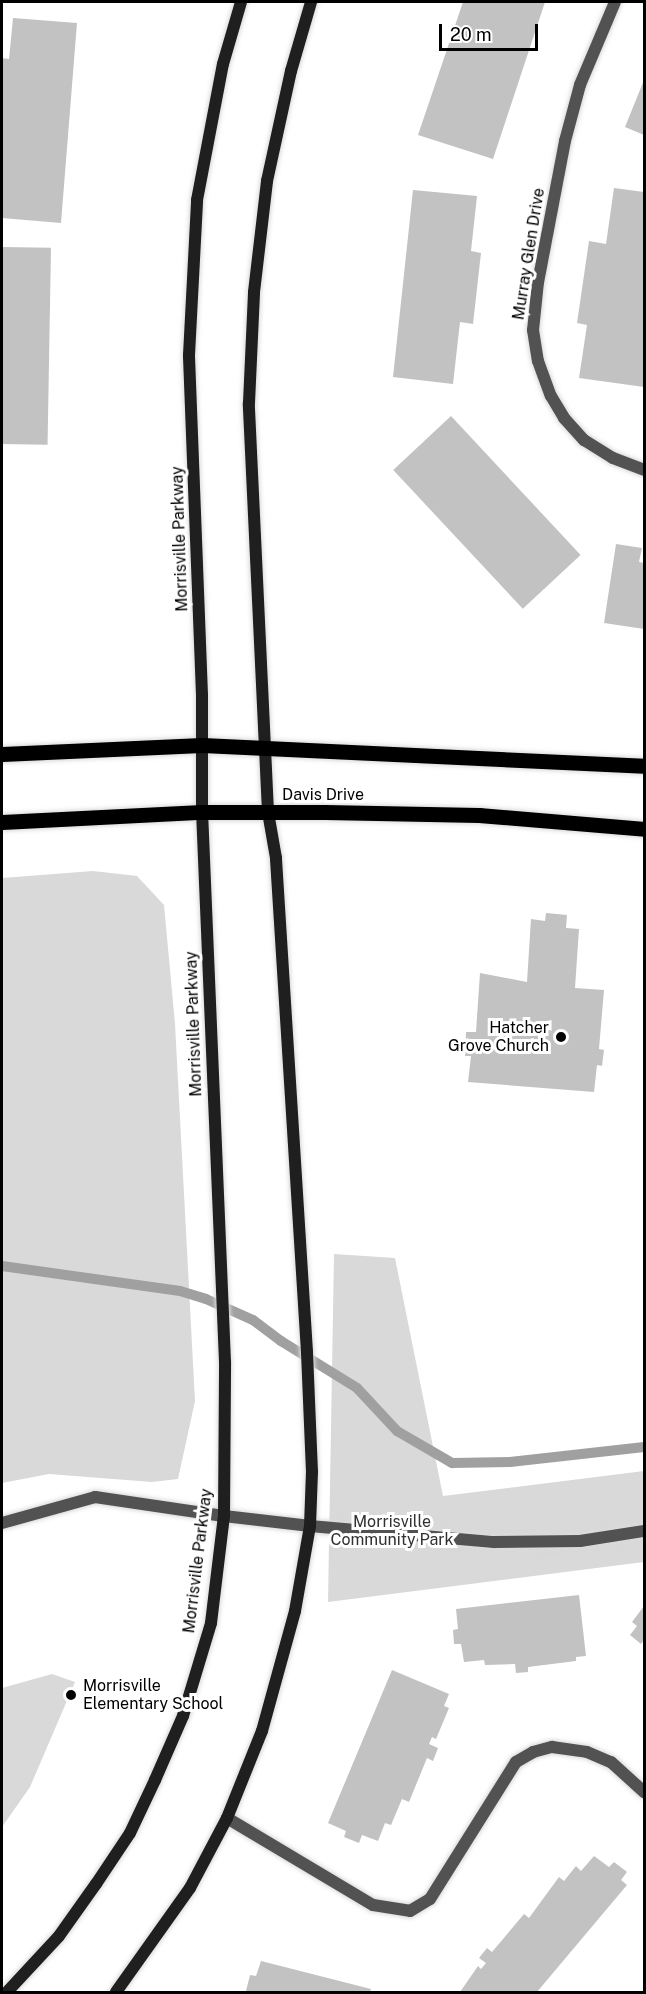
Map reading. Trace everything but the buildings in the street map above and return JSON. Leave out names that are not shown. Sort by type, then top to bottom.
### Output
[{"type":"main road","name":"Morrisville Parkway","points":[[7,1992],[59,1936],[90,1893],[130,1833],[155,1780],[183,1716],[211,1623],[224,1516],[225,1362],[202,812],[202,745],[189,355],[191,277],[197,200],[223,64],[241,2]]},
{"type":"main road","points":[[116,1992],[190,1888],[227,1818],[262,1731],[295,1611],[310,1526],[312,1472],[306,1340],[276,858],[268,813],[249,403],[254,292],[267,180],[291,71],[311,2]]},
{"type":"main road","points":[[2,754],[202,745],[645,766]]},
{"type":"main road","name":"Davis Drive","points":[[2,822],[202,812],[479,814],[645,829]]},
{"type":"street","name":"Murray Glen Drive","points":[[615,2],[580,85],[565,141],[538,282],[533,330],[538,361],[550,396],[564,418],[584,440],[613,458],[645,470]]},
{"type":"street","points":[[2,1523],[95,1497],[310,1526],[494,1542],[580,1541],[645,1531]]},
{"type":"street","points":[[227,1818],[373,1905],[410,1911],[430,1899],[516,1762],[533,1752],[552,1747],[586,1752],[611,1762],[645,1792]]},
{"type":"green space","points":[[93,871],[137,876],[164,905],[175,1024],[195,1401],[178,1479],[152,1482],[49,1474],[2,1483],[2,878]]},
{"type":"green space","name":"Morrisville Community Park","points":[[334,1254],[395,1258],[443,1496],[644,1471],[644,1562],[328,1602]]},
{"type":"green space","points":[[52,1674],[75,1682],[30,1787],[2,1827],[2,1688]]},
{"type":"waterway","points":[[2,1266],[180,1291],[206,1299],[253,1320],[281,1341],[357,1388],[397,1431],[452,1463],[510,1462],[644,1447]]},
{"type":"place","name":"Hatcher Grove Church","points":[[561,1037]]},
{"type":"place","name":"Morrisville Elementary School","points":[[71,1695]]}]
